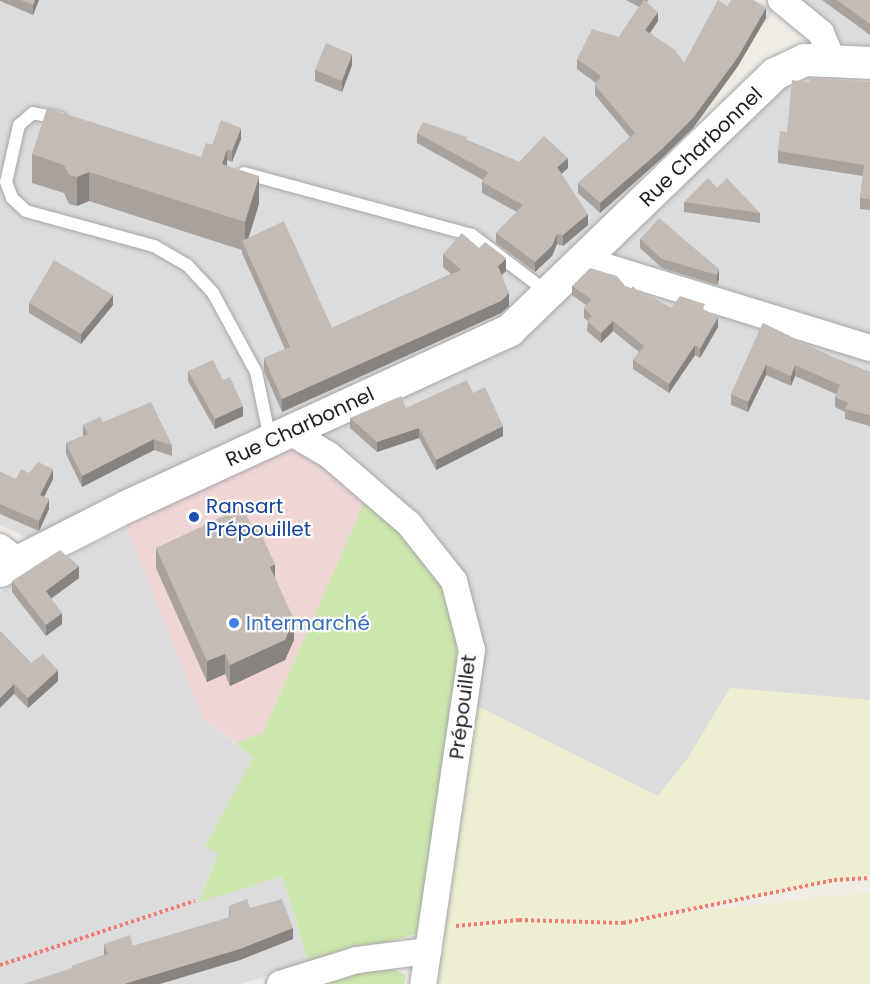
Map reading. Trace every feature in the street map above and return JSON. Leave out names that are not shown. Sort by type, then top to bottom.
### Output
[{"type":"street","points":[[781,0],[821,33],[832,59]]},
{"type":"street","name":"Rue Charbonnel","points":[[5,559],[510,330],[775,74],[805,60],[832,59],[870,63]]},
{"type":"street","points":[[584,260],[870,348]]},
{"type":"street","name":"Prépouillet","points":[[280,436],[329,455],[409,524],[454,581],[472,650],[423,984]]},
{"type":"street","points":[[280,984],[357,960],[430,941]]},
{"type":"lane","points":[[71,121],[33,113],[19,125],[6,182],[12,198],[26,211],[154,246],[188,266],[213,293],[256,372],[280,436]]},
{"type":"lane","points":[[226,168],[472,235],[549,294]]},
{"type":"path","points":[[430,941],[519,920],[623,923],[834,880],[870,879]]},
{"type":"path","points":[[0,965],[195,901]]},
{"type":"shaded area","points":[[0,0],[754,0],[776,9],[557,284],[775,74],[841,62],[775,0],[870,0],[870,700],[730,688],[688,758],[658,796],[465,700],[472,650],[288,432],[32,540],[0,525]]},
{"type":"shaded area","points":[[290,432],[370,489],[263,733],[236,743],[203,718],[127,528],[128,506]]},
{"type":"shaded area","points":[[127,528],[203,718],[254,758],[205,846],[218,853],[198,902],[282,876],[309,963],[241,984],[0,984],[0,592],[25,576]]},
{"type":"green space","points":[[370,489],[454,581],[458,683],[423,932],[309,963],[282,876],[198,903],[218,854],[205,846],[253,758],[236,743],[263,733]]},
{"type":"green space","points":[[730,688],[870,700],[870,876],[656,916],[870,892],[870,984],[423,984],[465,700],[658,796],[688,758]]},
{"type":"green space","points":[[370,958],[406,975],[404,984],[283,984]]},
{"type":"building","points":[[21,0],[35,0],[33,5]]},
{"type":"building","points":[[644,0],[658,12],[645,30],[675,50],[684,63],[718,0],[727,6],[731,0],[753,0],[766,8],[738,57],[693,118],[661,150],[600,203],[578,183],[635,133],[595,85],[601,76],[577,59],[592,29],[619,37]]},
{"type":"building","points":[[837,0],[870,0],[870,24]]},
{"type":"building","points":[[326,43],[352,54],[342,81],[315,70]]},
{"type":"building","points":[[810,77],[870,82],[870,199],[860,198],[864,165],[778,151],[780,131],[787,132],[792,80],[809,82]]},
{"type":"building","points":[[47,108],[201,157],[206,143],[227,149],[222,164],[259,176],[245,222],[89,172],[77,177],[69,175],[64,165],[32,154]]},
{"type":"building","points":[[221,120],[241,128],[232,151],[212,145]]},
{"type":"building","points":[[423,122],[467,137],[466,140],[519,162],[544,136],[568,158],[557,167],[588,214],[563,235],[557,234],[552,246],[535,262],[496,233],[523,205],[482,182],[488,172],[417,133]]},
{"type":"building","points":[[708,178],[717,188],[727,178],[760,213],[684,202]]},
{"type":"building","points":[[659,218],[719,269],[717,275],[662,259],[640,239]]},
{"type":"building","points":[[284,221],[332,328],[461,270],[443,254],[462,233],[479,248],[485,242],[506,258],[498,266],[509,293],[501,301],[282,399],[264,358],[290,347],[242,241]]},
{"type":"building","points":[[54,260],[113,295],[81,334],[29,303]]},
{"type":"building","points":[[590,268],[617,276],[629,291],[633,286],[638,292],[640,290],[671,308],[680,296],[705,304],[703,309],[718,317],[700,349],[695,345],[669,384],[633,360],[644,346],[613,321],[601,333],[587,321],[592,316],[584,308],[591,299],[572,286]]},
{"type":"building","points":[[763,323],[832,357],[870,372],[870,415],[845,409],[848,403],[835,397],[840,385],[795,365],[791,376],[766,365],[748,402],[731,394]]},
{"type":"building","points":[[213,360],[223,380],[230,377],[243,406],[215,419],[188,371]]},
{"type":"building","points":[[467,380],[473,393],[485,387],[503,426],[436,460],[419,428],[377,442],[350,418],[401,396],[406,408]]},
{"type":"building","points":[[151,402],[172,445],[154,439],[82,476],[66,443],[88,434],[83,425],[100,417],[103,422]]},
{"type":"building","points":[[38,462],[53,469],[40,495],[49,499],[39,521],[0,504],[0,472],[16,479],[21,469],[29,473]]},
{"type":"building","name":"Intermarché","points":[[243,507],[252,527],[257,525],[275,564],[270,567],[294,619],[285,640],[230,665],[225,654],[207,661],[156,548]]},
{"type":"building","points":[[60,550],[79,566],[46,591],[62,613],[46,625],[12,581]]},
{"type":"building","points":[[0,631],[31,663],[43,654],[58,670],[28,698],[14,684],[0,698]]},
{"type":"building","points":[[247,899],[250,908],[282,899],[293,928],[240,949],[124,984],[23,984],[108,954],[104,944],[130,935],[133,946],[230,917],[229,906]]},
{"type":"place","name":"Ransart Prépouillet","points":[[194,517]]},
{"type":"place","name":"Intermarché","points":[[234,623]]}]
